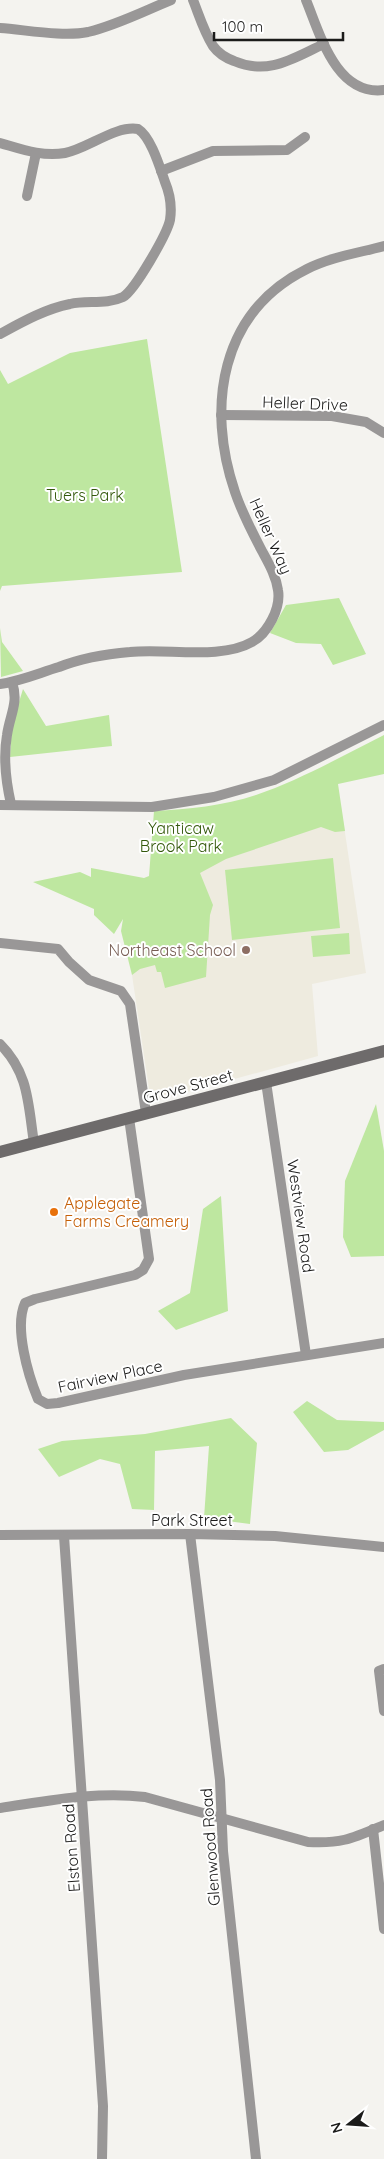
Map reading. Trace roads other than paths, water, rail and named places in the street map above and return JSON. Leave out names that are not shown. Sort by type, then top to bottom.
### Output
[{"type":"main road","name":"Grove Street","points":[[0,1152],[384,1051]]},
{"type":"street","points":[[0,28],[72,34],[88,32],[113,24],[171,0]]},
{"type":"street","points":[[193,0],[206,34],[214,48],[222,55],[249,67],[263,68],[279,65],[324,44]]},
{"type":"street","points":[[306,0],[331,59],[341,72],[353,83],[365,89],[382,90]]},
{"type":"street","points":[[0,143],[36,154],[66,153],[123,130],[133,128],[142,131],[169,192],[170,218],[169,225],[137,283],[126,295],[116,300],[70,304],[50,310],[0,334]]},
{"type":"street","points":[[161,171],[213,151],[287,150],[305,137]]},
{"type":"street","points":[[27,196],[36,154]]},
{"type":"street","name":"Heller Way","points":[[0,684],[12,682],[90,657],[132,652],[231,650],[252,642],[262,634],[271,622],[277,608],[279,593],[276,578],[244,515],[234,490],[225,453],[220,404],[224,376],[233,346],[248,319],[269,295],[281,285],[308,268],[384,246]]},
{"type":"street","name":"Heller Drive","points":[[221,415],[332,416],[366,422],[384,433]]},
{"type":"street","points":[[12,682],[16,696],[6,736],[5,804],[152,807],[214,797],[274,780],[384,724]]},
{"type":"street","points":[[0,943],[58,949],[89,980],[121,991],[130,1004],[146,1113]]},
{"type":"street","points":[[0,1044],[12,1056],[24,1078],[34,1143]]},
{"type":"street","name":"Westview Road","points":[[266,1082],[306,1356]]},
{"type":"street","name":"Fairview Place","points":[[129,1118],[149,1259],[143,1270],[134,1275],[25,1303],[20,1324],[26,1357],[38,1399],[47,1404],[58,1403],[184,1375],[384,1343]]},
{"type":"street","name":"Park Street","points":[[0,1535],[190,1534],[275,1536],[384,1547]]},
{"type":"street","name":"Glenwood Road","points":[[190,1534],[220,1780],[223,1851],[256,2159]]},
{"type":"street","name":"Elston Road","points":[[64,1536],[103,2106],[102,2159]]},
{"type":"street","points":[[384,1668],[379,1672],[384,1712]]},
{"type":"street","points":[[0,1808],[100,1794],[145,1797],[308,1842],[342,1842],[384,1825]]},
{"type":"street","points":[[373,1829],[384,1929]]},
{"type":"place","name":"Northeast School","points":[[246,950]]},
{"type":"place","name":"Applegate Farms Creamery","points":[[54,1212]]},
{"type":"park label","name":"Tuers Park","points":[[85,495]]},
{"type":"park label","name":"Yanticaw Brook Park","points":[[181,837]]}]
